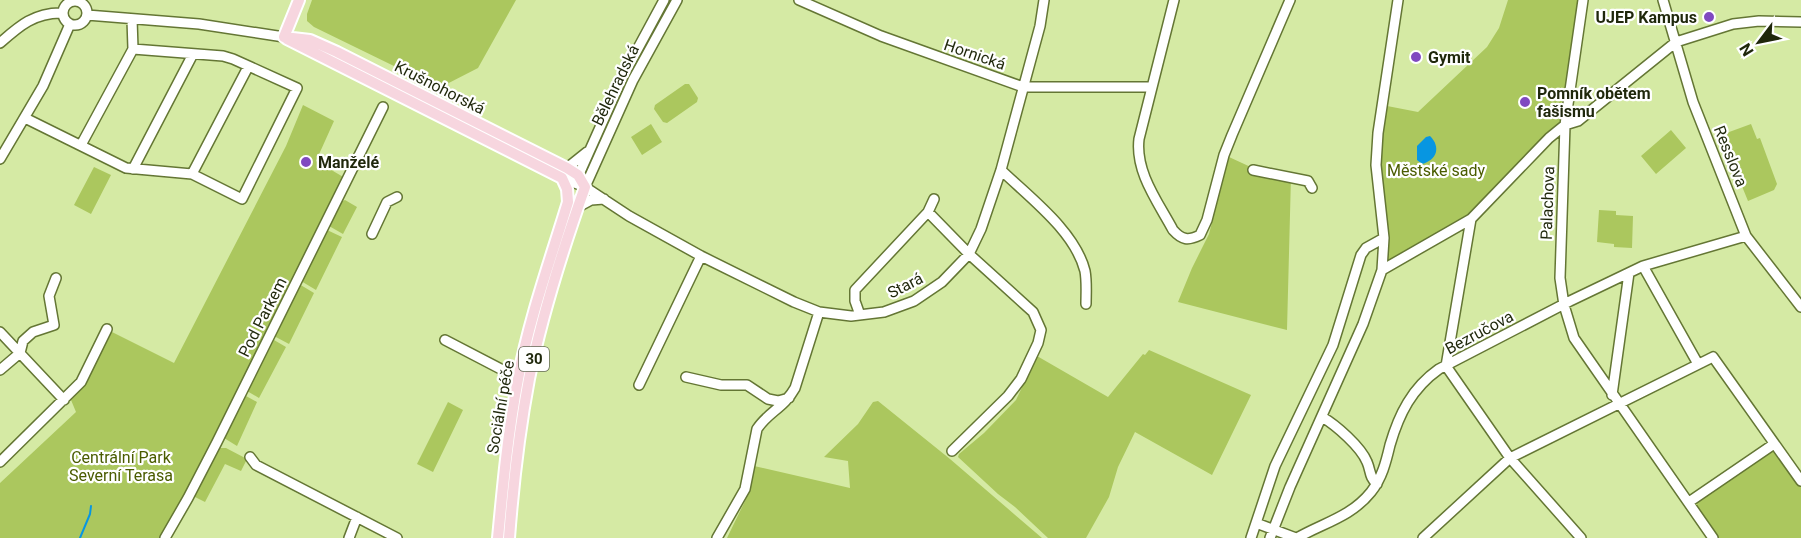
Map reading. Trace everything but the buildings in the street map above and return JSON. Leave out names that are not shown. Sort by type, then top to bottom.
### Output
[{"type":"main road","points":[[284,38],[299,0]]},
{"type":"main road","name":"Krušnohorská","points":[[284,38],[310,40],[337,52],[567,168],[579,182]]},
{"type":"main road","name":"Krušnohorská","points":[[284,38],[562,178]]},
{"type":"main road","points":[[562,178],[573,205]]},
{"type":"main road","name":"Sociální péče","points":[[509,538],[515,470],[530,376],[579,182]]},
{"type":"main road","name":"Sociální péče","points":[[498,538],[504,470],[518,378],[540,287],[573,205]]},
{"type":"street","points":[[74,0],[80,1],[85,6],[87,15],[80,24],[70,24],[64,19],[64,7],[74,0]]},
{"type":"street","name":"Bělehradská","points":[[579,182],[589,150],[623,76],[664,0]]},
{"type":"street","name":"Bělehradská","points":[[579,182],[592,170],[633,80],[677,0]]},
{"type":"street","name":"Hornická","points":[[799,0],[881,36],[1023,87],[1152,87]]},
{"type":"street","name":"Stará","points":[[579,182],[604,200],[701,256],[752,283],[819,312],[860,315],[884,312],[914,301],[942,282],[969,254],[981,230],[1001,170],[1040,26],[1044,0]]},
{"type":"street","points":[[1174,0],[1137,153],[1140,166],[1173,230],[1180,238],[1190,240],[1200,235],[1207,220],[1232,133],[1290,0]]},
{"type":"street","points":[[1271,534],[1363,324],[1382,270],[1384,238],[1376,165],[1378,133],[1398,0]]},
{"type":"street","name":"Palachova","points":[[1582,0],[1565,125],[1560,278],[1564,305],[1574,338],[1713,538]]},
{"type":"street","name":"Resslova","points":[[1663,0],[1693,102],[1746,236],[1801,308]]},
{"type":"street","points":[[0,44],[18,27],[35,16],[63,13]]},
{"type":"street","name":"Krušnohorská","points":[[87,15],[199,24],[284,38]]},
{"type":"street","points":[[81,145],[133,49],[132,19]]},
{"type":"street","points":[[1382,270],[1471,219],[1549,138],[1565,125],[1578,121],[1676,42],[1733,24],[1760,21],[1801,22]]},
{"type":"street","points":[[0,159],[43,86],[70,24]]},
{"type":"street","points":[[25,118],[126,168],[192,174],[242,199],[297,88],[233,59],[133,49]]},
{"type":"street","points":[[133,169],[193,54]]},
{"type":"street","points":[[192,174],[248,67]]},
{"type":"street","name":"Pod Parkem","points":[[165,538],[217,442],[383,107]]},
{"type":"street","name":"Bělehradská","points":[[567,168],[589,150]]},
{"type":"street","points":[[592,170],[595,186],[604,200]]},
{"type":"street","points":[[1001,170],[1058,224],[1069,239],[1085,271],[1086,304]]},
{"type":"street","points":[[1253,170],[1308,181],[1312,188]]},
{"type":"street","name":"Krušnohorská","points":[[562,178],[579,182]]},
{"type":"street","points":[[372,234],[387,202],[397,196]]},
{"type":"street","points":[[860,315],[855,301],[855,290],[928,212],[934,199]]},
{"type":"street","points":[[573,205],[591,200],[604,200]]},
{"type":"street","points":[[928,212],[969,254],[1033,312],[1041,330],[1038,343],[1021,379],[1008,396],[952,451]]},
{"type":"street","points":[[1471,219],[1446,366],[1510,458],[1581,538]]},
{"type":"street","name":"Bezručova","points":[[1296,538],[1349,512],[1361,503],[1377,484],[1386,467],[1402,411],[1411,396],[1427,378],[1446,366],[1643,266],[1746,236]]},
{"type":"street","points":[[1251,538],[1275,466],[1333,345],[1361,255],[1366,248],[1384,238]]},
{"type":"street","points":[[639,386],[701,256]]},
{"type":"street","points":[[1643,266],[1698,364]]},
{"type":"street","points":[[1612,395],[1629,273]]},
{"type":"street","points":[[0,370],[20,353],[23,341],[33,332],[54,326],[49,296],[56,278]]},
{"type":"street","points":[[717,538],[745,489],[757,429],[762,422],[778,410],[795,388],[819,312]]},
{"type":"street","points":[[0,462],[81,382],[107,329]]},
{"type":"street","points":[[0,332],[64,400]]},
{"type":"street","points":[[445,340],[518,378]]},
{"type":"street","points":[[1424,538],[1510,458],[1713,357],[1801,481]]},
{"type":"street","points":[[686,377],[721,384],[747,385],[768,399],[778,401],[789,398]]},
{"type":"street","points":[[1322,417],[1330,421],[1360,451],[1367,462],[1371,478],[1377,484]]},
{"type":"street","points":[[1689,502],[1774,444]]},
{"type":"street","points":[[250,457],[256,465],[397,538]]},
{"type":"street","points":[[349,538],[357,517]]},
{"type":"street","points":[[1256,523],[1271,534],[1296,538]]},
{"type":"green space","points":[[312,0],[516,0],[478,68],[439,88],[314,27],[307,21]]},
{"type":"green space","name":"Městské sady","points":[[1508,0],[1583,0],[1565,125],[1471,219],[1382,270],[1376,165],[1382,105],[1418,112],[1487,47],[1499,28]]},
{"type":"green space","points":[[685,84],[689,84],[698,98],[697,102],[667,123],[663,122],[654,109],[655,105]]},
{"type":"green space","name":"Centrální Park Severní Terasa","points":[[303,105],[334,121],[316,161],[345,178],[190,488],[161,538],[0,538],[0,483],[76,412],[71,400],[79,391],[110,331],[174,363],[286,146]]},
{"type":"green space","points":[[651,124],[662,142],[642,155],[631,137]]},
{"type":"green space","points":[[1751,124],[1757,139],[1760,138],[1777,184],[1774,190],[1748,201],[1721,135]]},
{"type":"green space","points":[[1671,130],[1686,148],[1656,174],[1641,156]]},
{"type":"green space","points":[[1229,157],[1255,169],[1291,176],[1287,330],[1178,302],[1209,234]]},
{"type":"green space","points":[[94,167],[111,175],[91,214],[74,205]]},
{"type":"green space","points":[[345,200],[357,207],[343,234],[329,226],[341,202]]},
{"type":"green space","points":[[1599,210],[1616,211],[1616,215],[1633,216],[1632,248],[1614,247],[1614,244],[1597,242]]},
{"type":"green space","points":[[327,230],[342,237],[316,290],[301,281]]},
{"type":"green space","points":[[299,284],[314,293],[289,344],[274,336]]},
{"type":"green space","points":[[274,340],[286,347],[259,398],[247,391]]},
{"type":"green space","points":[[1149,350],[1251,395],[1212,475],[1135,432],[1118,467],[1109,497],[1086,538],[1048,538],[958,457],[1016,400],[1037,356],[1108,397],[1143,354],[1145,355]]},
{"type":"green space","points":[[246,396],[257,402],[237,446],[224,438]]},
{"type":"green space","points":[[878,401],[1042,538],[727,538],[746,499],[754,466],[850,488],[848,461],[824,457],[858,424],[873,402]]},
{"type":"green space","points":[[448,402],[463,410],[433,472],[417,464]]},
{"type":"green space","points":[[219,448],[226,448],[247,459],[241,471],[225,464],[205,502],[193,496]]},
{"type":"green space","points":[[1774,448],[1801,485],[1801,538],[1718,538],[1696,507],[1697,500]]},
{"type":"water","points":[[1430,136],[1436,144],[1436,153],[1422,164],[1417,160],[1417,146]]},
{"type":"waterway","points":[[80,538],[91,506]]},
{"type":"place","name":"UJEP Kampus","points":[[1709,17]]},
{"type":"place","name":"Gymit","points":[[1416,57]]},
{"type":"place","name":"Pomník obětem fašismu","points":[[1525,102]]},
{"type":"place","name":"Manželé","points":[[306,162]]}]
